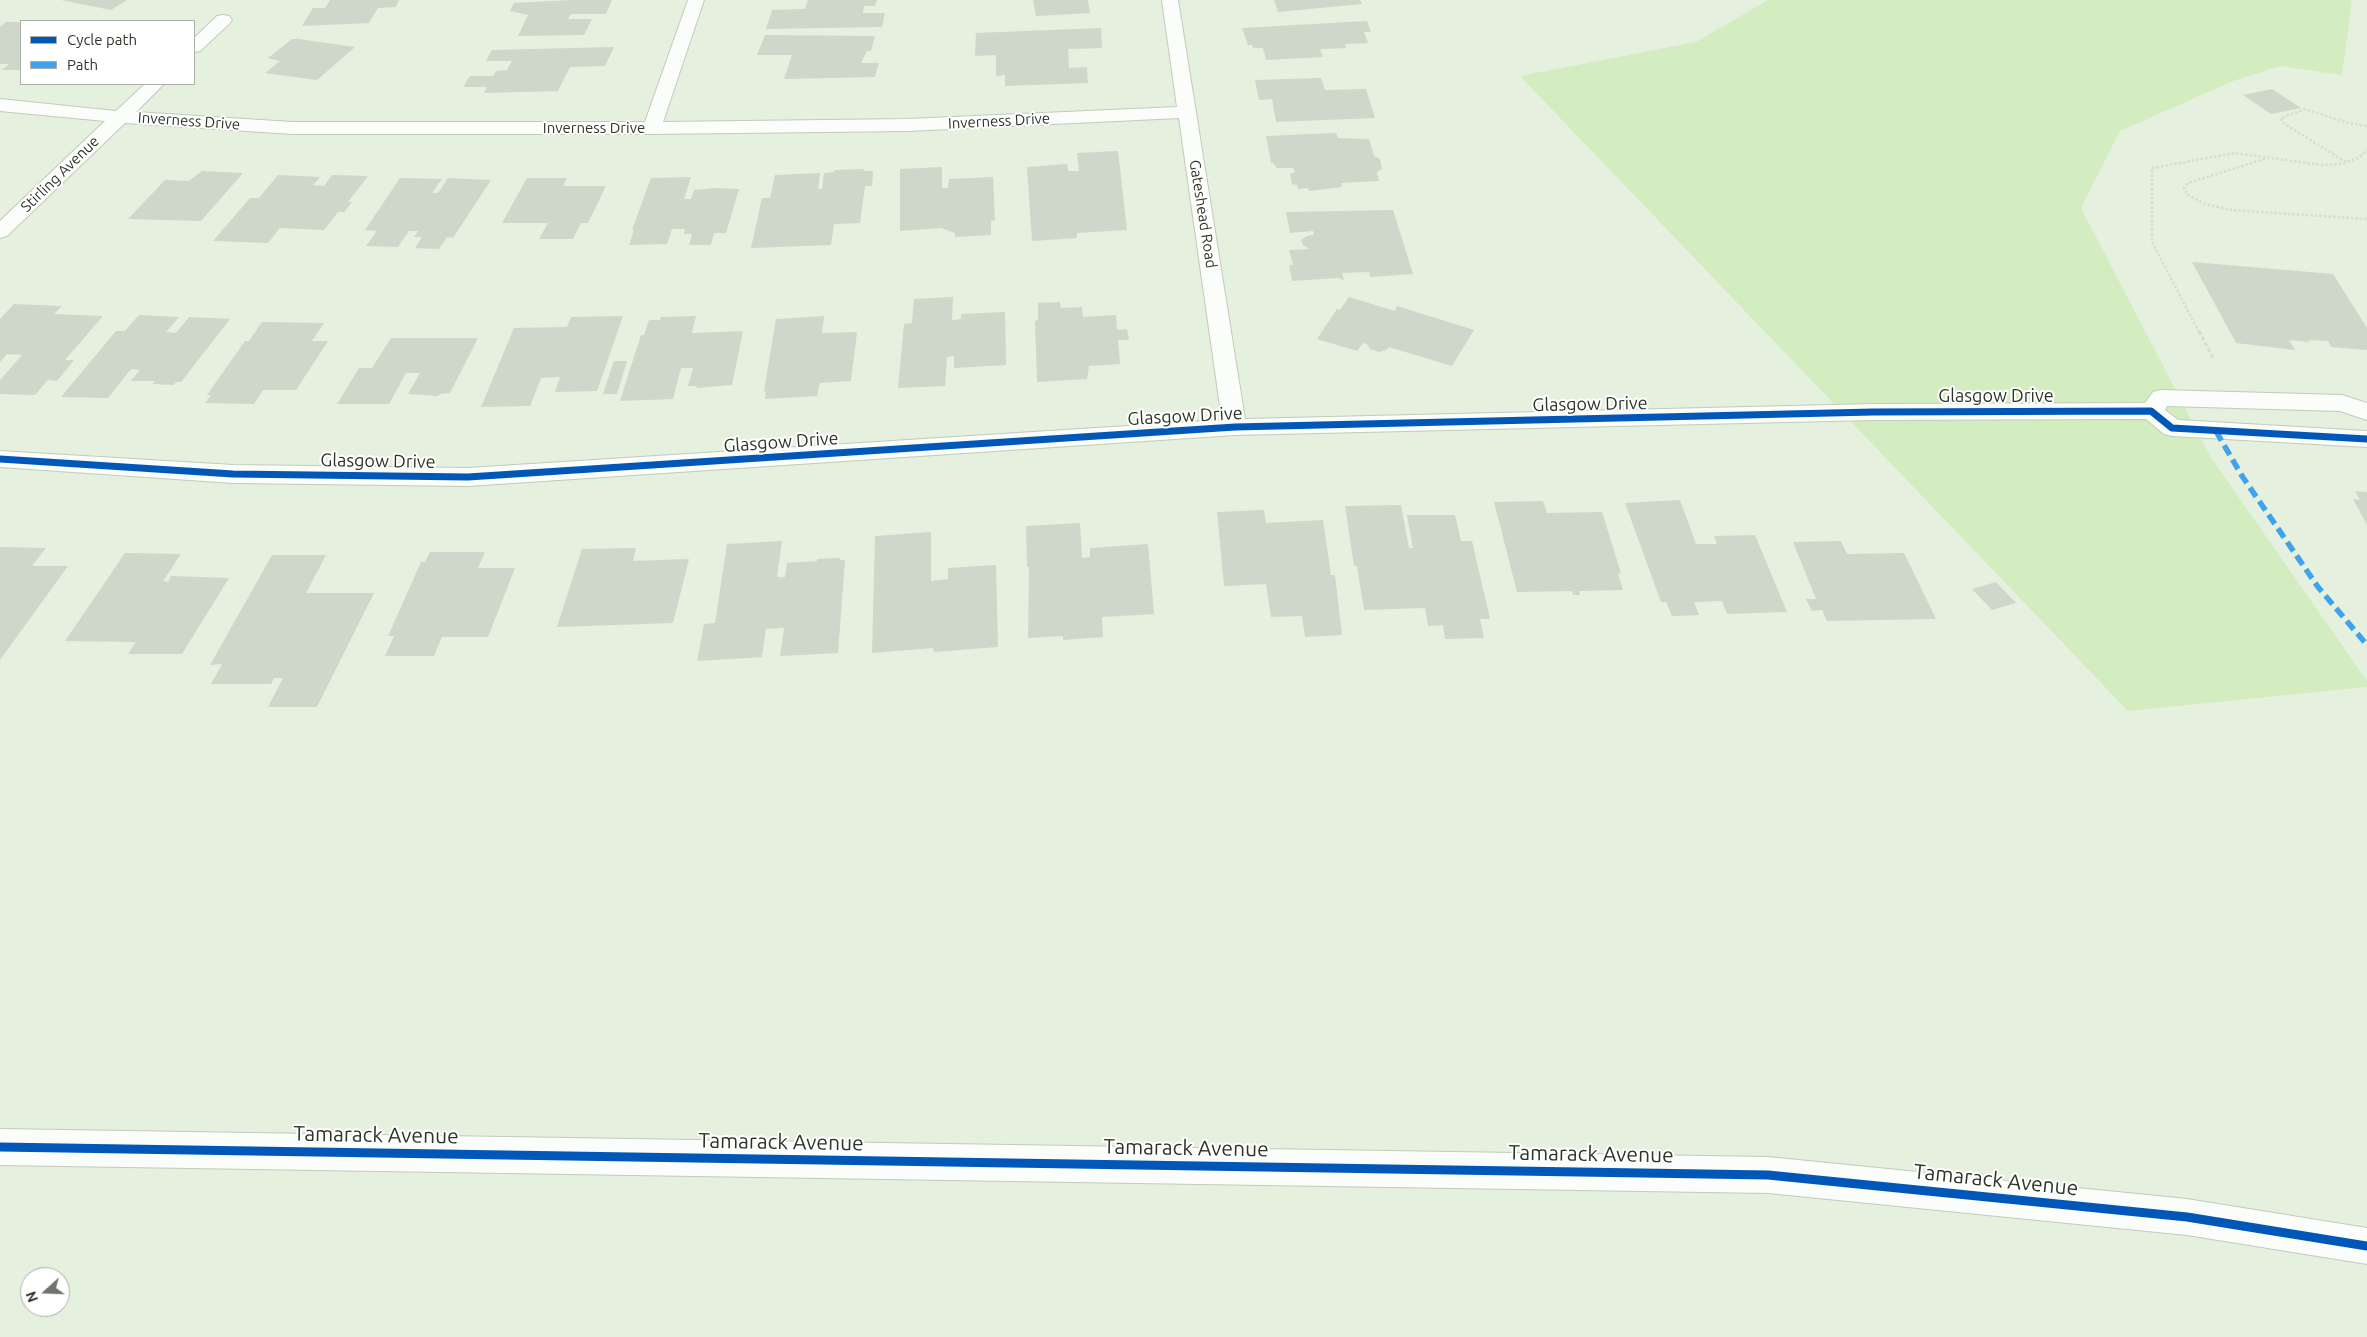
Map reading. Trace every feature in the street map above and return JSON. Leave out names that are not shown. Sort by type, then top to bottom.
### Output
[{"type":"street","points":[[652,128],[696,0]]},
{"type":"street","name":"Gateshead Road","points":[[1170,0],[1235,428]]},
{"type":"street","points":[[195,46],[223,20]]},
{"type":"street","name":"Stirling Avenue","points":[[0,232],[154,85]]},
{"type":"street","name":"Inverness Drive","points":[[0,104],[120,117],[292,128],[652,128],[908,125],[1188,112]]},
{"type":"street","points":[[2367,412],[2342,403],[2160,398],[2151,411],[2172,428],[2367,439]]},
{"type":"street","name":"Glasgow Drive","points":[[0,459],[233,474],[468,477],[1235,428],[1873,412],[2151,411]]},
{"type":"street","name":"Tamarack Avenue","points":[[0,1147],[1768,1174],[2187,1216],[2367,1246]]},
{"type":"path","points":[[2346,162],[2283,123],[2281,118],[2305,109],[2348,123],[2367,126]]},
{"type":"path","points":[[2213,358],[2152,242],[2152,168],[2234,153],[2321,165],[2346,162],[2358,158],[2367,150]]},
{"type":"path","points":[[2267,158],[2188,183],[2184,188],[2188,195],[2205,204],[2232,210],[2367,219]]},
{"type":"green space","points":[[1768,0],[2352,0],[2342,75],[2280,66],[2233,81],[2120,131],[2081,208],[2210,456],[2367,681],[2367,687],[2128,711],[1520,76],[1696,42]]},
{"type":"building","points":[[61,0],[127,0],[111,10]]},
{"type":"building","points":[[330,0],[399,0],[396,7],[378,8],[369,23],[302,26],[313,8],[325,8]]},
{"type":"building","points":[[612,0],[606,14],[571,14],[568,19],[592,19],[584,35],[518,36],[528,15],[510,11],[514,3]]},
{"type":"building","points":[[808,0],[877,0],[875,6],[864,6],[863,13],[885,13],[882,27],[766,29],[772,10],[805,9]]},
{"type":"building","points":[[1033,0],[1088,0],[1090,13],[1036,16]]},
{"type":"building","points":[[1274,0],[1360,0],[1362,4],[1278,12]]},
{"type":"building","points":[[1367,21],[1371,32],[1364,32],[1368,43],[1345,44],[1346,48],[1320,49],[1323,57],[1266,60],[1263,48],[1253,48],[1252,45],[1248,45],[1242,28]]},
{"type":"building","points":[[6,22],[20,22],[20,70],[2,70],[9,64],[0,64],[0,27]]},
{"type":"building","points":[[1101,28],[1102,48],[1068,49],[1069,68],[1087,67],[1088,83],[1005,86],[1005,75],[996,76],[996,55],[975,56],[976,33]]},
{"type":"building","points":[[765,35],[875,36],[871,51],[867,51],[861,63],[879,63],[875,77],[784,79],[792,55],[757,55]]},
{"type":"building","points":[[292,39],[355,47],[317,80],[265,73],[280,61],[268,58]]},
{"type":"building","points":[[614,47],[605,66],[570,67],[558,91],[484,93],[487,87],[463,87],[470,76],[493,76],[496,71],[507,70],[512,61],[486,61],[492,50]]},
{"type":"building","points":[[1321,78],[1325,90],[1366,89],[1375,118],[1276,122],[1272,99],[1259,100],[1255,80]]},
{"type":"building","points":[[2272,89],[2301,108],[2271,114],[2243,95]]},
{"type":"building","points":[[1336,133],[1338,138],[1369,139],[1374,156],[1380,159],[1382,169],[1377,172],[1379,181],[1341,183],[1342,187],[1309,191],[1308,188],[1298,189],[1297,185],[1292,184],[1290,174],[1295,172],[1293,168],[1277,168],[1271,163],[1266,136]]},
{"type":"building","points":[[1118,151],[1127,230],[1077,233],[1077,238],[1032,241],[1027,167],[1067,164],[1068,171],[1079,171],[1077,153]]},
{"type":"building","points":[[942,167],[942,188],[948,188],[949,179],[993,177],[995,220],[991,221],[991,235],[955,237],[955,233],[941,228],[900,231],[900,169]]},
{"type":"building","points":[[865,169],[864,171],[873,171],[872,186],[865,186],[860,223],[834,224],[831,245],[751,248],[762,198],[770,198],[775,175],[820,173],[818,189],[822,189],[824,173],[834,172],[835,170]]},
{"type":"building","points":[[202,171],[243,173],[201,221],[128,219],[165,180],[189,181]]},
{"type":"building","points":[[278,175],[320,177],[313,185],[324,186],[332,175],[368,176],[348,202],[352,202],[344,212],[338,212],[324,230],[280,228],[268,243],[213,241],[250,198],[259,198]]},
{"type":"building","points":[[691,177],[684,199],[691,199],[694,190],[716,188],[739,189],[726,233],[714,233],[711,245],[689,245],[692,234],[684,234],[685,229],[672,229],[667,244],[629,245],[634,230],[632,230],[651,178]]},
{"type":"building","points":[[400,178],[442,179],[432,193],[438,193],[448,178],[491,180],[453,238],[447,237],[439,249],[415,248],[422,237],[414,237],[418,231],[409,231],[398,247],[366,246],[377,231],[365,230]]},
{"type":"building","points":[[527,178],[567,178],[563,186],[606,186],[588,223],[581,223],[573,239],[539,239],[548,223],[502,223]]},
{"type":"building","points":[[1393,210],[1413,274],[1370,277],[1369,272],[1342,273],[1344,280],[1337,278],[1292,281],[1289,265],[1293,265],[1289,250],[1310,249],[1303,245],[1301,240],[1307,236],[1314,235],[1313,231],[1290,233],[1286,212]]},
{"type":"building","points":[[2192,262],[2333,274],[2367,328],[2367,350],[2331,347],[2328,341],[2289,340],[2295,350],[2236,343]]},
{"type":"building","points":[[953,297],[952,320],[961,319],[961,314],[1005,312],[1006,365],[954,368],[954,356],[947,357],[945,386],[898,388],[904,324],[912,323],[914,299]]},
{"type":"building","points":[[1349,297],[1395,311],[1397,306],[1474,330],[1452,366],[1389,347],[1379,352],[1370,349],[1367,344],[1363,343],[1357,351],[1317,339],[1337,309],[1340,310]]},
{"type":"building","points":[[1060,302],[1061,308],[1082,307],[1083,317],[1116,315],[1117,330],[1127,329],[1129,340],[1118,340],[1120,364],[1089,366],[1087,379],[1037,382],[1035,321],[1038,320],[1038,303]]},
{"type":"building","points":[[14,304],[62,306],[54,314],[103,316],[65,360],[74,360],[57,381],[48,380],[35,395],[0,394],[0,380],[22,355],[7,354],[0,362],[0,319]]},
{"type":"building","points":[[139,315],[179,317],[166,332],[176,333],[189,317],[230,319],[181,382],[176,382],[174,385],[153,384],[155,381],[131,381],[140,370],[131,369],[108,398],[61,397],[116,331],[125,331]]},
{"type":"building","points":[[623,316],[597,391],[555,392],[560,377],[541,378],[530,406],[481,407],[514,328],[567,327],[571,317]]},
{"type":"building","points":[[696,316],[692,333],[743,331],[732,385],[696,388],[697,386],[688,386],[693,368],[681,368],[673,399],[620,401],[641,335],[644,335],[649,320],[660,320],[661,317]]},
{"type":"building","points":[[824,316],[822,333],[857,332],[851,381],[820,383],[817,396],[765,399],[766,392],[764,391],[776,319]]},
{"type":"building","points":[[262,322],[324,323],[312,341],[328,341],[296,390],[263,390],[254,404],[205,403],[211,395],[207,395],[245,341],[249,341]]},
{"type":"building","points":[[391,338],[478,338],[450,393],[438,396],[408,394],[420,373],[406,373],[389,404],[337,404],[359,368],[372,368]]},
{"type":"building","points":[[614,361],[627,361],[617,394],[603,394]]},
{"type":"building","points":[[2355,491],[2367,492],[2367,525],[2353,499],[2360,500]]},
{"type":"building","points":[[1680,500],[1696,544],[1717,544],[1714,536],[1755,535],[1787,612],[1727,614],[1722,601],[1694,602],[1699,615],[1672,616],[1666,602],[1661,602],[1625,503]]},
{"type":"building","points":[[1543,501],[1547,513],[1602,512],[1621,573],[1618,574],[1623,590],[1579,591],[1580,595],[1573,595],[1572,591],[1517,592],[1494,502]]},
{"type":"building","points":[[1401,505],[1409,548],[1413,548],[1407,515],[1455,515],[1461,541],[1472,541],[1490,619],[1480,619],[1484,638],[1445,639],[1443,625],[1428,626],[1425,608],[1364,610],[1357,566],[1354,566],[1345,506]]},
{"type":"building","points":[[1264,510],[1266,523],[1323,520],[1331,575],[1335,575],[1342,635],[1305,637],[1302,616],[1271,617],[1266,584],[1224,586],[1217,512]]},
{"type":"building","points":[[1080,523],[1082,558],[1090,557],[1090,548],[1148,544],[1154,614],[1102,617],[1103,637],[1063,640],[1063,636],[1028,638],[1029,567],[1027,567],[1026,526]]},
{"type":"building","points":[[931,532],[931,581],[948,579],[948,568],[996,565],[998,647],[934,652],[933,648],[872,653],[875,536]]},
{"type":"building","points":[[782,541],[777,577],[785,577],[787,563],[817,561],[817,559],[840,558],[840,560],[845,560],[838,653],[780,656],[784,628],[766,629],[762,657],[697,661],[704,624],[715,623],[727,544]]},
{"type":"building","points":[[1841,541],[1847,554],[1904,553],[1936,619],[1827,621],[1822,610],[1812,611],[1806,599],[1816,599],[1793,542]]},
{"type":"building","points":[[0,547],[46,548],[32,566],[68,566],[0,660]]},
{"type":"building","points":[[636,548],[633,561],[689,559],[673,623],[557,627],[582,549]]},
{"type":"building","points":[[430,552],[485,552],[478,568],[515,568],[488,637],[442,637],[434,656],[385,656],[394,636],[388,636],[421,562],[425,562]]},
{"type":"building","points":[[125,553],[181,554],[163,581],[168,582],[171,576],[229,578],[182,654],[128,654],[136,642],[65,641]]},
{"type":"building","points":[[272,555],[326,555],[306,593],[374,593],[317,707],[268,707],[283,678],[274,678],[271,684],[211,684],[222,664],[210,665]]},
{"type":"building","points":[[1996,582],[2016,603],[1992,610],[1972,589]]},
{"type":"marked path","points":[[2216,431],[2242,476],[2318,587],[2367,645]]},
{"type":"cycle path","points":[[0,459],[233,474],[468,477],[1235,427],[1873,412],[2151,411],[2172,428],[2367,439]]},
{"type":"cycle path","points":[[0,1147],[1768,1175],[2187,1217],[2367,1246]]}]
